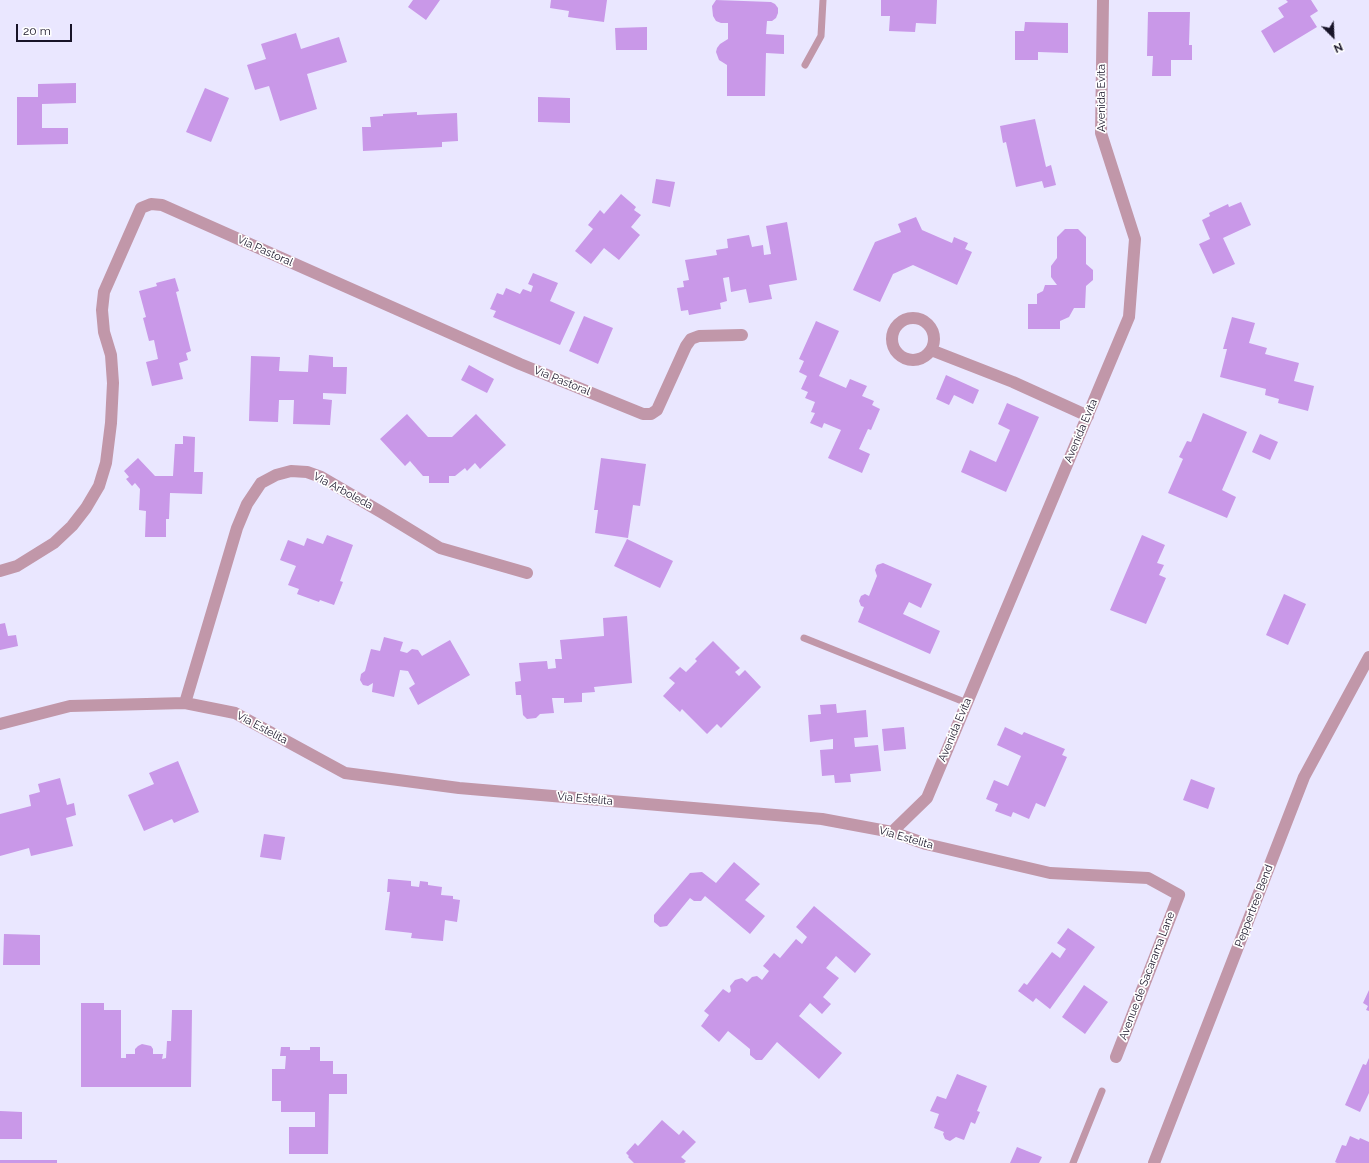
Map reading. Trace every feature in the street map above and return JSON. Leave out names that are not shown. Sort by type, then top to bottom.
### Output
[{"type":"street","name":"Avenida Evita","points":[[892,832],[927,798],[1129,317],[1135,239],[1101,133],[1103,0]]},
{"type":"street","name":"Via Pastoral","points":[[0,571],[17,566],[54,543],[72,526],[86,508],[99,486],[106,464],[111,423],[113,383],[110,355],[104,332],[102,310],[104,292],[141,208],[151,204],[162,205],[520,364],[643,414],[651,414],[657,410],[686,346],[691,339],[699,336],[742,335]]},
{"type":"street","points":[[932,350],[1013,382],[1088,416]]},
{"type":"street","name":"Via Arboleda","points":[[185,702],[237,528],[247,504],[262,483],[276,475],[291,471],[307,472],[321,477],[440,548],[527,573]]},
{"type":"street","name":"Peppertree Bend","points":[[1154,1163],[1304,777],[1369,657]]},
{"type":"street","name":"Via Estelita","points":[[0,724],[70,706],[185,702],[234,713],[345,773],[459,788],[822,819],[892,832],[926,844],[1050,873],[1148,878],[1179,895]]},
{"type":"street","name":"Avenue de Sacarama Lane","points":[[1116,1057],[1179,895]]},
{"type":"lane","points":[[805,65],[821,36],[823,0]]},
{"type":"lane","points":[[804,638],[967,703]]},
{"type":"lane","points":[[1073,1163],[1102,1091]]},
{"type":"building","points":[[413,0],[440,0],[426,20],[408,7]]},
{"type":"building","points":[[551,0],[607,0],[604,22],[568,17],[569,11],[550,8]]},
{"type":"building","points":[[716,0],[771,2],[778,8],[776,18],[772,21],[767,21],[766,34],[784,35],[784,54],[766,53],[765,96],[727,96],[727,65],[719,60],[716,52],[720,44],[728,39],[728,23],[716,21],[713,16],[712,6]]},
{"type":"building","points":[[881,0],[937,0],[936,24],[916,23],[915,32],[889,31],[890,16],[881,16]]},
{"type":"building","points":[[1286,0],[1311,0],[1318,11],[1310,16],[1317,27],[1274,53],[1261,31],[1284,17],[1278,8],[1288,2]]},
{"type":"building","points":[[1148,12],[1190,12],[1189,45],[1192,45],[1192,60],[1171,60],[1171,76],[1152,76],[1153,56],[1147,56]]},
{"type":"building","points":[[1025,22],[1068,23],[1068,53],[1038,52],[1038,60],[1015,60],[1015,31],[1024,31]]},
{"type":"building","points":[[647,27],[647,50],[616,50],[615,28]]},
{"type":"building","points":[[296,33],[301,49],[339,37],[347,62],[307,74],[317,109],[280,121],[269,86],[255,90],[247,65],[266,59],[261,44]]},
{"type":"building","points":[[76,83],[76,103],[42,104],[42,128],[68,128],[68,144],[17,145],[17,97],[38,97],[38,84]]},
{"type":"building","points":[[205,88],[229,98],[211,142],[186,132]]},
{"type":"building","points":[[538,97],[570,98],[570,123],[538,122]]},
{"type":"building","points":[[417,112],[417,115],[457,113],[458,141],[442,142],[442,147],[363,151],[362,127],[371,127],[370,117],[383,116],[383,114]]},
{"type":"building","points":[[1035,119],[1046,167],[1051,165],[1056,185],[1044,188],[1042,181],[1016,187],[1006,142],[1003,143],[1000,126]]},
{"type":"building","points":[[656,179],[675,182],[670,207],[652,203]]},
{"type":"building","points":[[621,194],[636,207],[634,210],[641,215],[631,227],[640,235],[619,260],[604,248],[591,264],[575,251],[593,229],[588,225],[600,210],[604,214]]},
{"type":"building","points":[[1241,202],[1251,225],[1223,238],[1235,264],[1213,274],[1199,244],[1210,239],[1202,220],[1210,216],[1209,213],[1228,204],[1229,207]]},
{"type":"building","points":[[916,217],[922,230],[952,243],[954,237],[968,243],[965,249],[972,252],[957,285],[913,265],[893,274],[880,302],[853,290],[875,242],[901,232],[898,224]]},
{"type":"building","points":[[787,222],[797,280],[769,285],[772,299],[749,303],[746,289],[731,292],[729,277],[723,278],[727,301],[720,303],[721,309],[689,315],[688,310],[681,311],[677,288],[684,287],[683,281],[689,280],[685,260],[717,255],[716,250],[728,248],[727,239],[749,235],[752,247],[763,245],[764,255],[771,254],[766,226]]},
{"type":"building","points":[[1065,229],[1078,229],[1086,237],[1086,264],[1093,270],[1093,280],[1086,286],[1085,308],[1074,308],[1069,317],[1060,321],[1060,329],[1028,329],[1028,304],[1037,304],[1037,294],[1043,291],[1045,285],[1057,285],[1051,277],[1051,266],[1057,258],[1057,237]]},
{"type":"building","points":[[533,273],[558,283],[550,301],[575,312],[560,345],[493,317],[496,311],[490,309],[497,293],[503,295],[506,288],[520,294],[523,289],[531,292],[533,286],[528,284]]},
{"type":"building","points":[[175,278],[179,291],[176,292],[191,351],[186,353],[188,360],[179,363],[183,379],[152,386],[146,362],[158,359],[154,340],[149,341],[143,318],[146,317],[139,291],[157,286],[156,283]]},
{"type":"building","points":[[584,316],[613,328],[598,364],[569,351]]},
{"type":"building","points":[[1232,317],[1255,323],[1249,343],[1267,348],[1265,354],[1299,363],[1294,381],[1314,386],[1308,411],[1278,403],[1279,399],[1265,395],[1266,389],[1220,377],[1227,349],[1223,349]]},
{"type":"building","points":[[816,321],[839,331],[819,376],[846,388],[850,379],[867,386],[862,396],[874,401],[872,405],[880,409],[871,430],[868,429],[859,449],[870,454],[862,473],[828,458],[841,430],[824,423],[822,428],[810,423],[815,413],[811,412],[815,402],[805,398],[808,392],[801,389],[807,376],[799,372],[804,361],[799,359]]},
{"type":"building","points":[[309,355],[333,357],[333,367],[347,367],[346,394],[323,393],[323,399],[332,400],[330,425],[293,424],[294,400],[279,400],[278,422],[249,421],[251,356],[280,357],[279,371],[308,372]]},
{"type":"building","points":[[469,365],[494,379],[487,393],[461,380]]},
{"type":"building","points":[[946,375],[979,390],[973,404],[954,395],[949,405],[936,399]]},
{"type":"building","points":[[1007,403],[1039,417],[1006,492],[961,472],[970,450],[996,462],[1010,430],[998,424]]},
{"type":"building","points":[[1203,413],[1247,432],[1222,490],[1236,497],[1227,518],[1168,493],[1183,459],[1179,457],[1187,441],[1191,442]]},
{"type":"building","points":[[407,414],[428,437],[452,437],[476,414],[506,445],[480,469],[475,463],[467,471],[465,468],[455,476],[449,476],[449,483],[429,483],[429,476],[423,476],[410,461],[405,466],[380,439]]},
{"type":"building","points":[[1260,434],[1278,442],[1270,460],[1252,452]]},
{"type":"building","points":[[183,436],[195,437],[194,472],[203,472],[202,494],[170,493],[169,519],[166,519],[166,537],[145,537],[146,511],[139,510],[140,489],[135,483],[132,486],[126,479],[129,477],[124,471],[138,458],[155,476],[173,476],[175,444],[183,444]]},
{"type":"building","points":[[601,458],[646,464],[640,506],[633,505],[628,538],[595,533],[598,510],[594,510]]},
{"type":"building","points":[[327,535],[353,545],[340,581],[343,582],[334,605],[320,600],[319,602],[297,594],[299,589],[288,585],[296,566],[280,560],[288,540],[304,546],[307,538],[323,544]]},
{"type":"building","points":[[1142,535],[1165,545],[1157,563],[1164,565],[1159,575],[1166,578],[1146,624],[1110,610]]},
{"type":"building","points":[[627,539],[673,561],[660,588],[614,566]]},
{"type":"building","points":[[883,563],[932,584],[921,608],[909,602],[903,614],[940,631],[930,654],[858,622],[864,607],[861,606],[859,601],[861,596],[865,594],[869,596],[877,576],[875,570],[877,565]]},
{"type":"building","points":[[1284,594],[1306,604],[1288,645],[1266,635]]},
{"type":"building","points":[[627,616],[632,683],[594,687],[595,692],[582,693],[582,702],[564,703],[564,698],[552,698],[554,713],[540,714],[536,718],[527,719],[523,715],[521,695],[516,695],[515,682],[521,681],[519,663],[547,661],[548,669],[556,668],[555,659],[562,659],[560,640],[604,636],[603,618]]},
{"type":"building","points":[[5,623],[8,636],[16,635],[18,646],[0,650],[0,624]]},
{"type":"building","points":[[384,637],[403,642],[400,651],[407,653],[412,649],[418,650],[422,656],[450,640],[470,675],[418,705],[409,688],[415,684],[408,671],[400,670],[394,697],[372,692],[373,683],[368,686],[363,685],[360,680],[361,674],[365,671],[371,649],[380,651]]},
{"type":"building","points":[[713,641],[740,668],[735,672],[739,676],[745,670],[761,687],[721,728],[717,724],[707,734],[682,709],[680,712],[663,696],[675,683],[669,678],[680,667],[686,672],[697,661],[695,659]]},
{"type":"building","points":[[836,704],[837,713],[866,710],[868,737],[854,738],[855,747],[878,745],[881,771],[850,774],[851,782],[835,783],[834,775],[822,776],[820,750],[833,749],[833,739],[810,742],[808,715],[821,714],[820,705]]},
{"type":"building","points":[[904,727],[906,749],[884,751],[882,729]]},
{"type":"building","points":[[1005,727],[1022,735],[1024,732],[1065,749],[1062,755],[1067,757],[1045,807],[1036,803],[1029,819],[1013,812],[1011,817],[995,811],[998,804],[986,799],[994,780],[1008,786],[1021,756],[997,745]]},
{"type":"building","points":[[178,761],[199,812],[174,823],[172,819],[144,831],[128,795],[154,784],[149,773]]},
{"type":"building","points":[[60,778],[67,805],[74,803],[76,815],[66,818],[73,846],[31,856],[29,848],[0,856],[0,814],[31,806],[29,795],[40,792],[38,784]]},
{"type":"building","points":[[1191,779],[1215,788],[1208,809],[1183,800]]},
{"type":"building","points":[[264,834],[285,837],[281,860],[260,857]]},
{"type":"building","points":[[734,862],[760,884],[745,900],[765,916],[750,934],[705,896],[701,901],[694,901],[690,898],[667,926],[660,927],[654,922],[654,915],[690,873],[702,872],[716,883]]},
{"type":"building","points":[[388,879],[411,881],[411,886],[419,887],[420,881],[428,882],[428,885],[442,887],[441,895],[453,896],[453,899],[460,900],[457,922],[445,920],[443,941],[411,938],[412,933],[385,930],[390,892],[387,892]]},
{"type":"building","points":[[814,906],[871,954],[855,973],[836,956],[826,968],[839,978],[823,997],[831,1004],[822,1014],[810,1003],[799,1016],[842,1053],[819,1079],[777,1042],[762,1060],[756,1060],[750,1055],[750,1049],[728,1031],[719,1042],[701,1026],[709,1015],[704,1011],[723,989],[729,993],[731,991],[730,986],[735,980],[742,978],[747,982],[752,977],[757,976],[762,980],[769,971],[763,966],[774,953],[780,958],[796,939],[802,944],[807,937],[796,927]]},
{"type":"building","points":[[1068,928],[1095,947],[1050,1009],[1036,998],[1033,1002],[1018,991],[1024,983],[1027,985],[1052,952],[1060,958],[1066,949],[1057,943]]},
{"type":"building","points":[[4,934],[40,935],[40,965],[3,965]]},
{"type":"building","points":[[1084,985],[1108,1002],[1085,1034],[1062,1017]]},
{"type":"building","points":[[1369,990],[1369,1011],[1366,1010],[1368,1006],[1363,1003]]},
{"type":"building","points":[[81,1003],[104,1003],[104,1010],[121,1010],[121,1058],[126,1058],[126,1054],[135,1054],[135,1049],[142,1044],[151,1046],[153,1049],[153,1054],[163,1054],[162,1059],[166,1058],[167,1041],[171,1041],[172,1010],[192,1010],[191,1087],[81,1087]]},
{"type":"building","points":[[281,1047],[290,1047],[290,1050],[310,1050],[310,1047],[320,1047],[320,1061],[333,1061],[333,1074],[347,1074],[347,1094],[329,1094],[328,1154],[289,1154],[289,1127],[315,1127],[315,1112],[281,1112],[281,1101],[272,1101],[272,1069],[285,1069],[286,1056],[280,1056]]},
{"type":"building","points":[[1369,1058],[1369,1093],[1360,1112],[1345,1105],[1363,1064],[1366,1065]]},
{"type":"building","points":[[957,1074],[987,1086],[977,1111],[980,1112],[975,1124],[971,1122],[964,1140],[956,1137],[950,1141],[945,1139],[943,1134],[944,1132],[934,1128],[939,1114],[930,1111],[937,1096],[946,1099]]},
{"type":"building","points":[[0,1111],[22,1112],[22,1139],[0,1139]]},
{"type":"building","points":[[662,1120],[679,1135],[683,1130],[696,1142],[681,1157],[686,1161],[684,1163],[634,1163],[626,1153],[635,1143],[638,1146]]},
{"type":"building","points":[[1350,1136],[1369,1142],[1369,1163],[1335,1162],[1342,1145],[1346,1146]]},
{"type":"building","points":[[1017,1147],[1042,1157],[1039,1163],[1010,1163]]},
{"type":"building","points":[[0,1160],[57,1160],[57,1163],[0,1163]]}]
